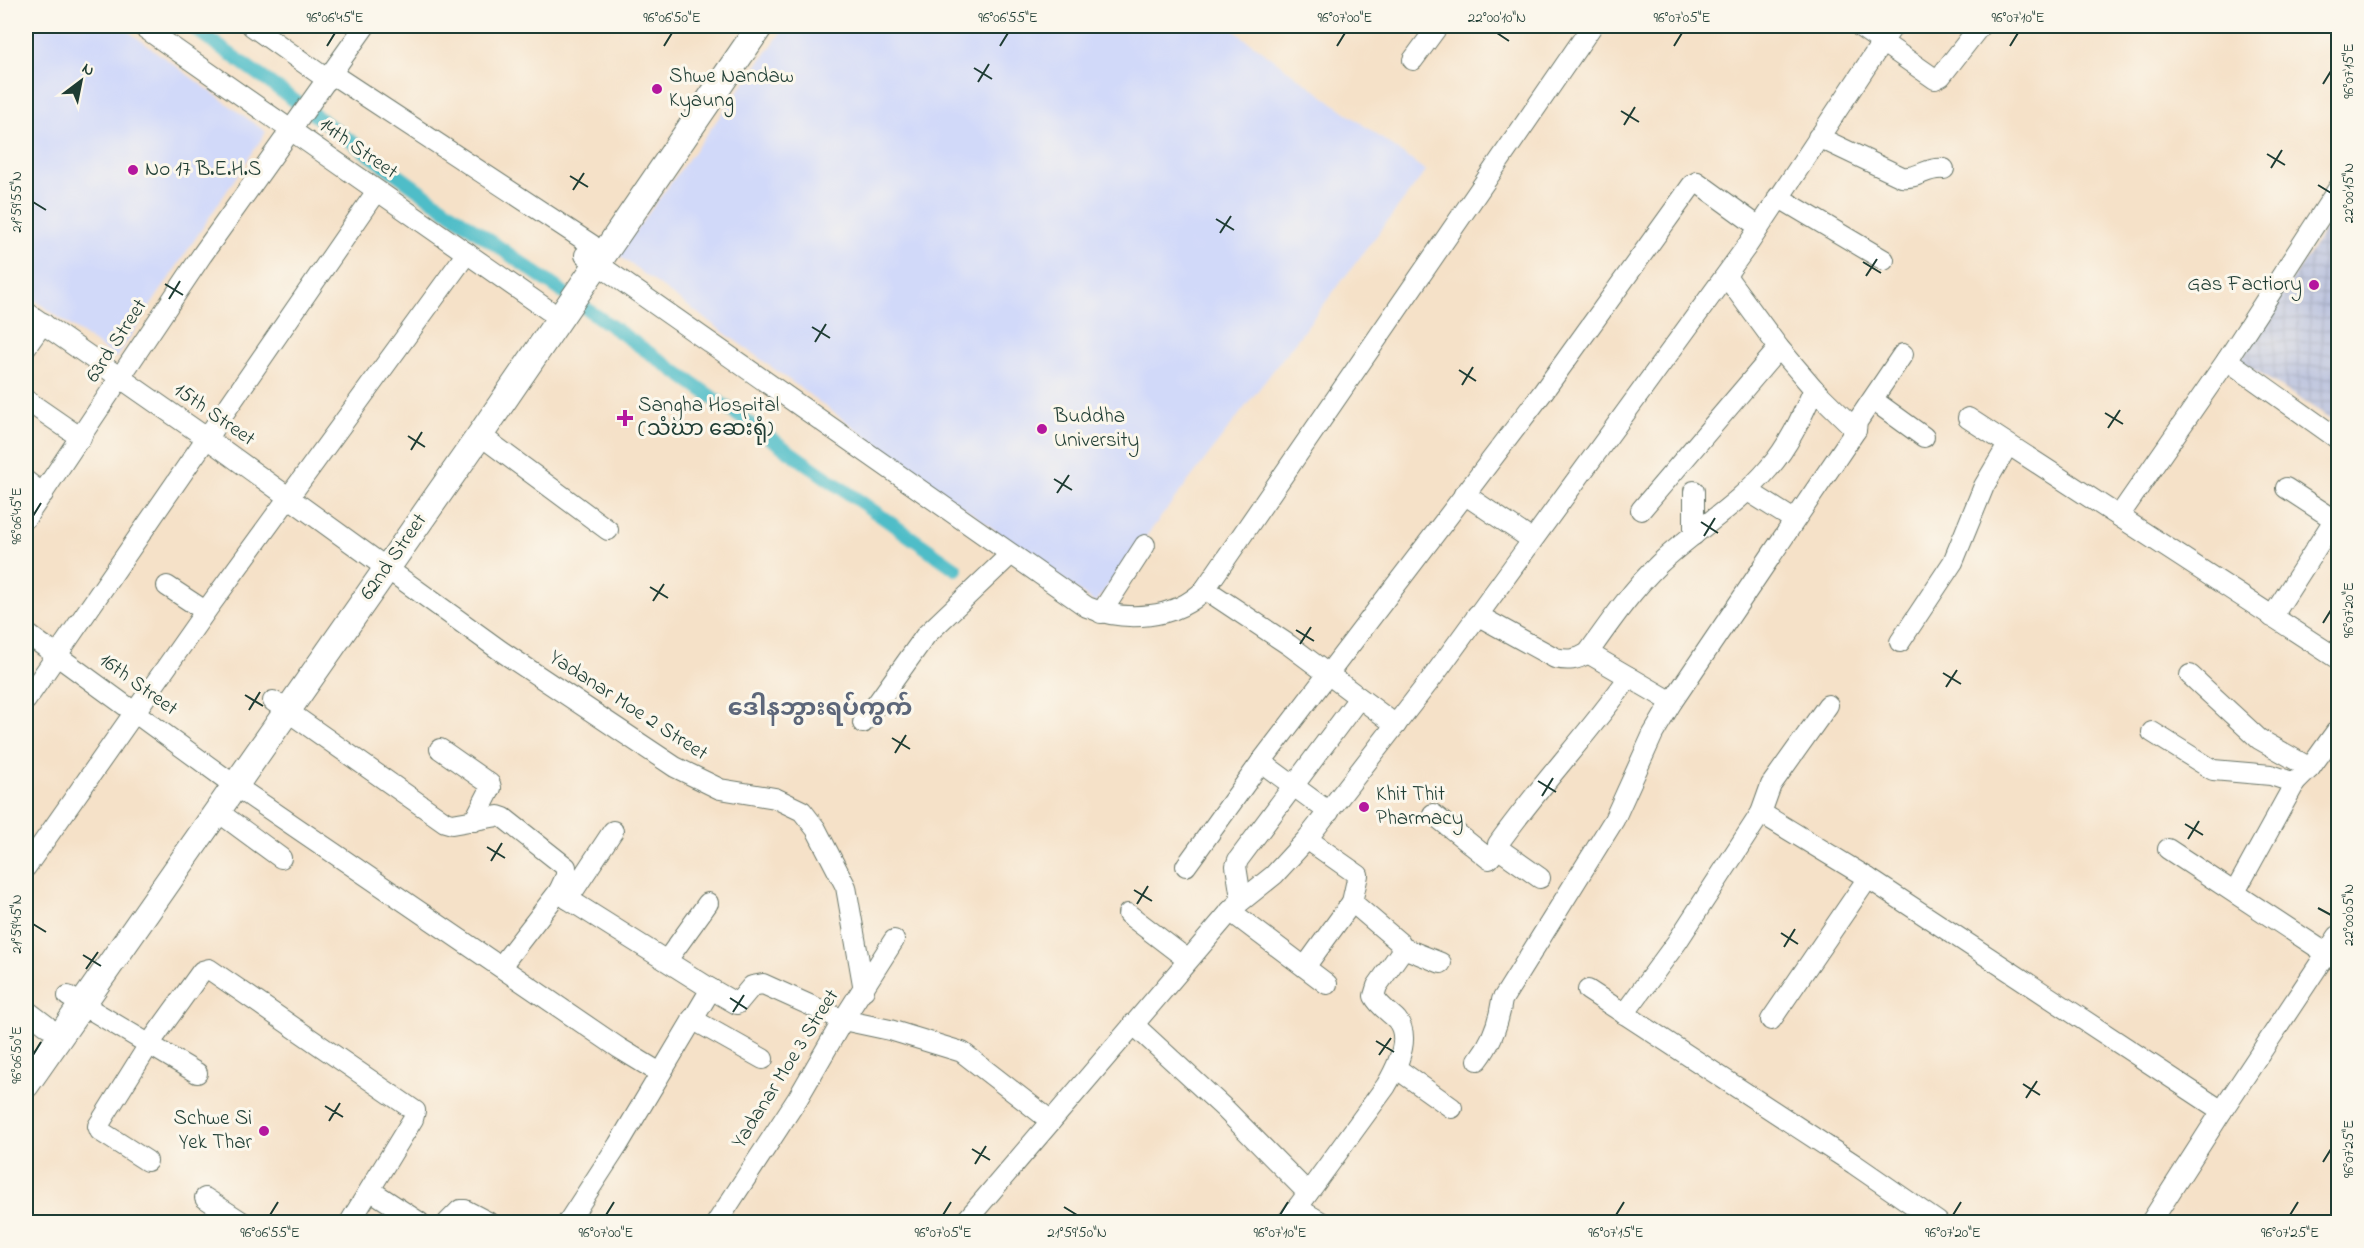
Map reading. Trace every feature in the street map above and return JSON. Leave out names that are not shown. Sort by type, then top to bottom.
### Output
[{"type":"main road","name":"62nd Street","points":[[588,261],[742,26]]},
{"type":"main road","name":"62nd Street","points":[[26,1085],[75,1000],[380,564],[588,261],[760,26]]},
{"type":"main road","name":"62nd Street","points":[[380,564],[480,435],[556,307]]},
{"type":"main road","name":"62nd Street","points":[[26,1057],[47,1026],[75,1000],[217,810],[228,780]]},
{"type":"street","name":"14th Street","points":[[142,26],[292,128],[467,254],[556,307]]},
{"type":"street","points":[[252,26],[326,83],[588,261],[1087,608],[1123,617],[1173,609],[1194,601],[1205,589],[1592,26]]},
{"type":"street","name":"63rd Street","points":[[26,518],[292,128],[365,26]]},
{"type":"street","points":[[1413,60],[1438,26]]},
{"type":"street","points":[[1859,26],[1932,78],[1938,79],[1980,26]]},
{"type":"street","points":[[965,1222],[1235,905],[1274,874],[1329,812],[1396,725],[1726,276],[1893,26]]},
{"type":"street","points":[[1818,137],[1902,177],[1914,177],[1929,168],[1944,169]]},
{"type":"street","points":[[1186,867],[1261,762],[1543,392],[1694,183],[1697,182],[1759,228]]},
{"type":"street","points":[[2119,516],[2226,360],[2338,189]]},
{"type":"street","points":[[26,700],[377,191]]},
{"type":"street","points":[[1778,197],[1884,260]]},
{"type":"street","points":[[26,867],[205,611],[467,254]]},
{"type":"street","points":[[1726,276],[1779,348],[1814,389],[1856,430]]},
{"type":"street","name":"15th Street","points":[[26,312],[120,380],[208,439],[380,564]]},
{"type":"street","points":[[26,347],[43,323]]},
{"type":"street","points":[[1641,510],[1779,348]]},
{"type":"street","points":[[1478,1060],[1487,1047],[1498,1021],[1502,1000],[1614,820],[1653,734],[1672,702],[1856,430],[1857,422],[1903,354]]},
{"type":"street","points":[[2226,360],[2338,439]]},
{"type":"street","points":[[1477,615],[1555,658],[1574,660],[1588,653],[1650,573],[1748,490],[1779,456],[1814,389]]},
{"type":"street","points":[[26,400],[81,438]]},
{"type":"street","points":[[1872,400],[1924,437]]},
{"type":"street","points":[[1968,418],[2338,659]]},
{"type":"street","points":[[480,435],[609,530]]},
{"type":"street","points":[[1900,642],[1953,562],[1984,486],[2008,445]]},
{"type":"street","points":[[26,481],[43,494]]},
{"type":"street","points":[[2272,617],[2337,519],[2286,488]]},
{"type":"street","points":[[1748,490],[1794,520]]},
{"type":"street","points":[[1694,491],[1694,535]]},
{"type":"street","points":[[1464,494],[1532,540]]},
{"type":"street","points":[[1101,613],[1145,545]]},
{"type":"street","points":[[863,723],[926,635],[1011,554]]},
{"type":"street","name":"Yadanar Moe 2 Street","points":[[380,564],[510,657],[693,778],[720,789],[786,801],[802,811],[816,829],[846,887],[864,990]]},
{"type":"street","points":[[167,586],[205,611]]},
{"type":"street","points":[[1205,589],[1245,614],[1396,725]]},
{"type":"street","name":"16th Street","points":[[26,633],[228,780],[619,1048],[660,1072]]},
{"type":"street","points":[[1588,653],[1672,702]]},
{"type":"street","points":[[2190,675],[2259,739],[2310,768]]},
{"type":"street","points":[[1433,814],[1489,859],[1538,789],[1589,732],[1629,677]]},
{"type":"street","points":[[1327,984],[1235,905],[1236,866],[1359,698]]},
{"type":"street","points":[[1624,1014],[1677,942],[1761,813],[1771,785],[1828,705]]},
{"type":"street","points":[[280,706],[445,822],[452,824],[498,816],[504,818],[566,867],[563,895]]},
{"type":"street","points":[[2235,892],[2295,783],[2310,768],[2338,729]]},
{"type":"street","points":[[2152,732],[2213,770],[2271,775],[2295,783]]},
{"type":"street","points":[[440,749],[490,784],[491,788],[474,821]]},
{"type":"street","points":[[1261,762],[1329,812]]},
{"type":"street","points":[[217,810],[281,858]]},
{"type":"street","points":[[1761,813],[1868,878],[2222,1111]]},
{"type":"street","points":[[501,966],[563,895],[613,831]]},
{"type":"street","points":[[1305,967],[1352,902],[1358,875],[1307,839]]},
{"type":"street","points":[[1498,848],[1540,878]]},
{"type":"street","points":[[2168,849],[2333,958]]},
{"type":"street","points":[[1771,1020],[1868,878]]},
{"type":"street","points":[[563,895],[737,1004],[752,986],[763,984],[843,1020],[890,1029],[962,1052],[1051,1121]]},
{"type":"street","points":[[1352,902],[1401,947],[1441,963]]},
{"type":"street","points":[[667,960],[708,903]]},
{"type":"street","points":[[1128,914],[1188,960]]},
{"type":"street","points":[[2151,1222],[2222,1111],[2333,958],[2338,936]]},
{"type":"street","name":"Yadanar Moe 3 Street","points":[[717,1222],[798,1098],[843,1020],[894,940]]},
{"type":"street","points":[[1297,1208],[1396,1068],[1402,1047],[1401,1026],[1374,996],[1377,986],[1401,947]]},
{"type":"street","points":[[147,1161],[98,1128],[150,1043],[201,971],[213,970],[415,1111],[413,1119],[350,1222]]},
{"type":"street","points":[[568,1222],[711,988]]},
{"type":"street","points":[[1588,990],[1854,1164],[1938,1222]]},
{"type":"street","points":[[75,1000],[150,1043],[196,1073]]},
{"type":"street","points":[[26,1010],[47,1026]]},
{"type":"street","points":[[692,1019],[763,1059]]},
{"type":"street","points":[[1133,1024],[1224,1108],[1297,1208],[1321,1222]]},
{"type":"street","points":[[1396,1068],[1452,1108]]},
{"type":"street","points":[[370,1190],[419,1222]]},
{"type":"street","points":[[205,1198],[242,1222]]},
{"type":"street","points":[[448,1222],[460,1209],[488,1222]]},
{"type":"shaded area","name":"No 17 B.E.H.S","points":[[26,26],[121,26],[266,132],[116,358],[26,294]]},
{"type":"shaded area","name":"Buddha University","points":[[786,26],[1228,26],[1426,171],[1095,603],[618,255]]},
{"type":"shaded area","name":"Gas Factiory","points":[[2338,209],[2338,423],[2240,361]]},
{"type":"waterway","points":[[191,26],[452,214],[956,569]]},
{"type":"place","name":"Shwe Nandaw Kyaung","points":[[657,89]]},
{"type":"place","name":"No 17 B.E.H.S","points":[[133,170]]},
{"type":"place","name":"Gas Factiory","points":[[2314,285]]},
{"type":"place","name":"Sangha Hospital (သံဃာ ဆေးရုံ)","points":[[625,418]]},
{"type":"place","name":"Buddha University","points":[[1042,429]]},
{"type":"place","name":"Khit Thit Pharmacy","points":[[1364,807]]},
{"type":"place","name":"Schwe Si Yek Thar","points":[[264,1131]]},
{"type":"district","name":"ဒေါနဘွားရပ်ကွက်","points":[[820,709]]}]
